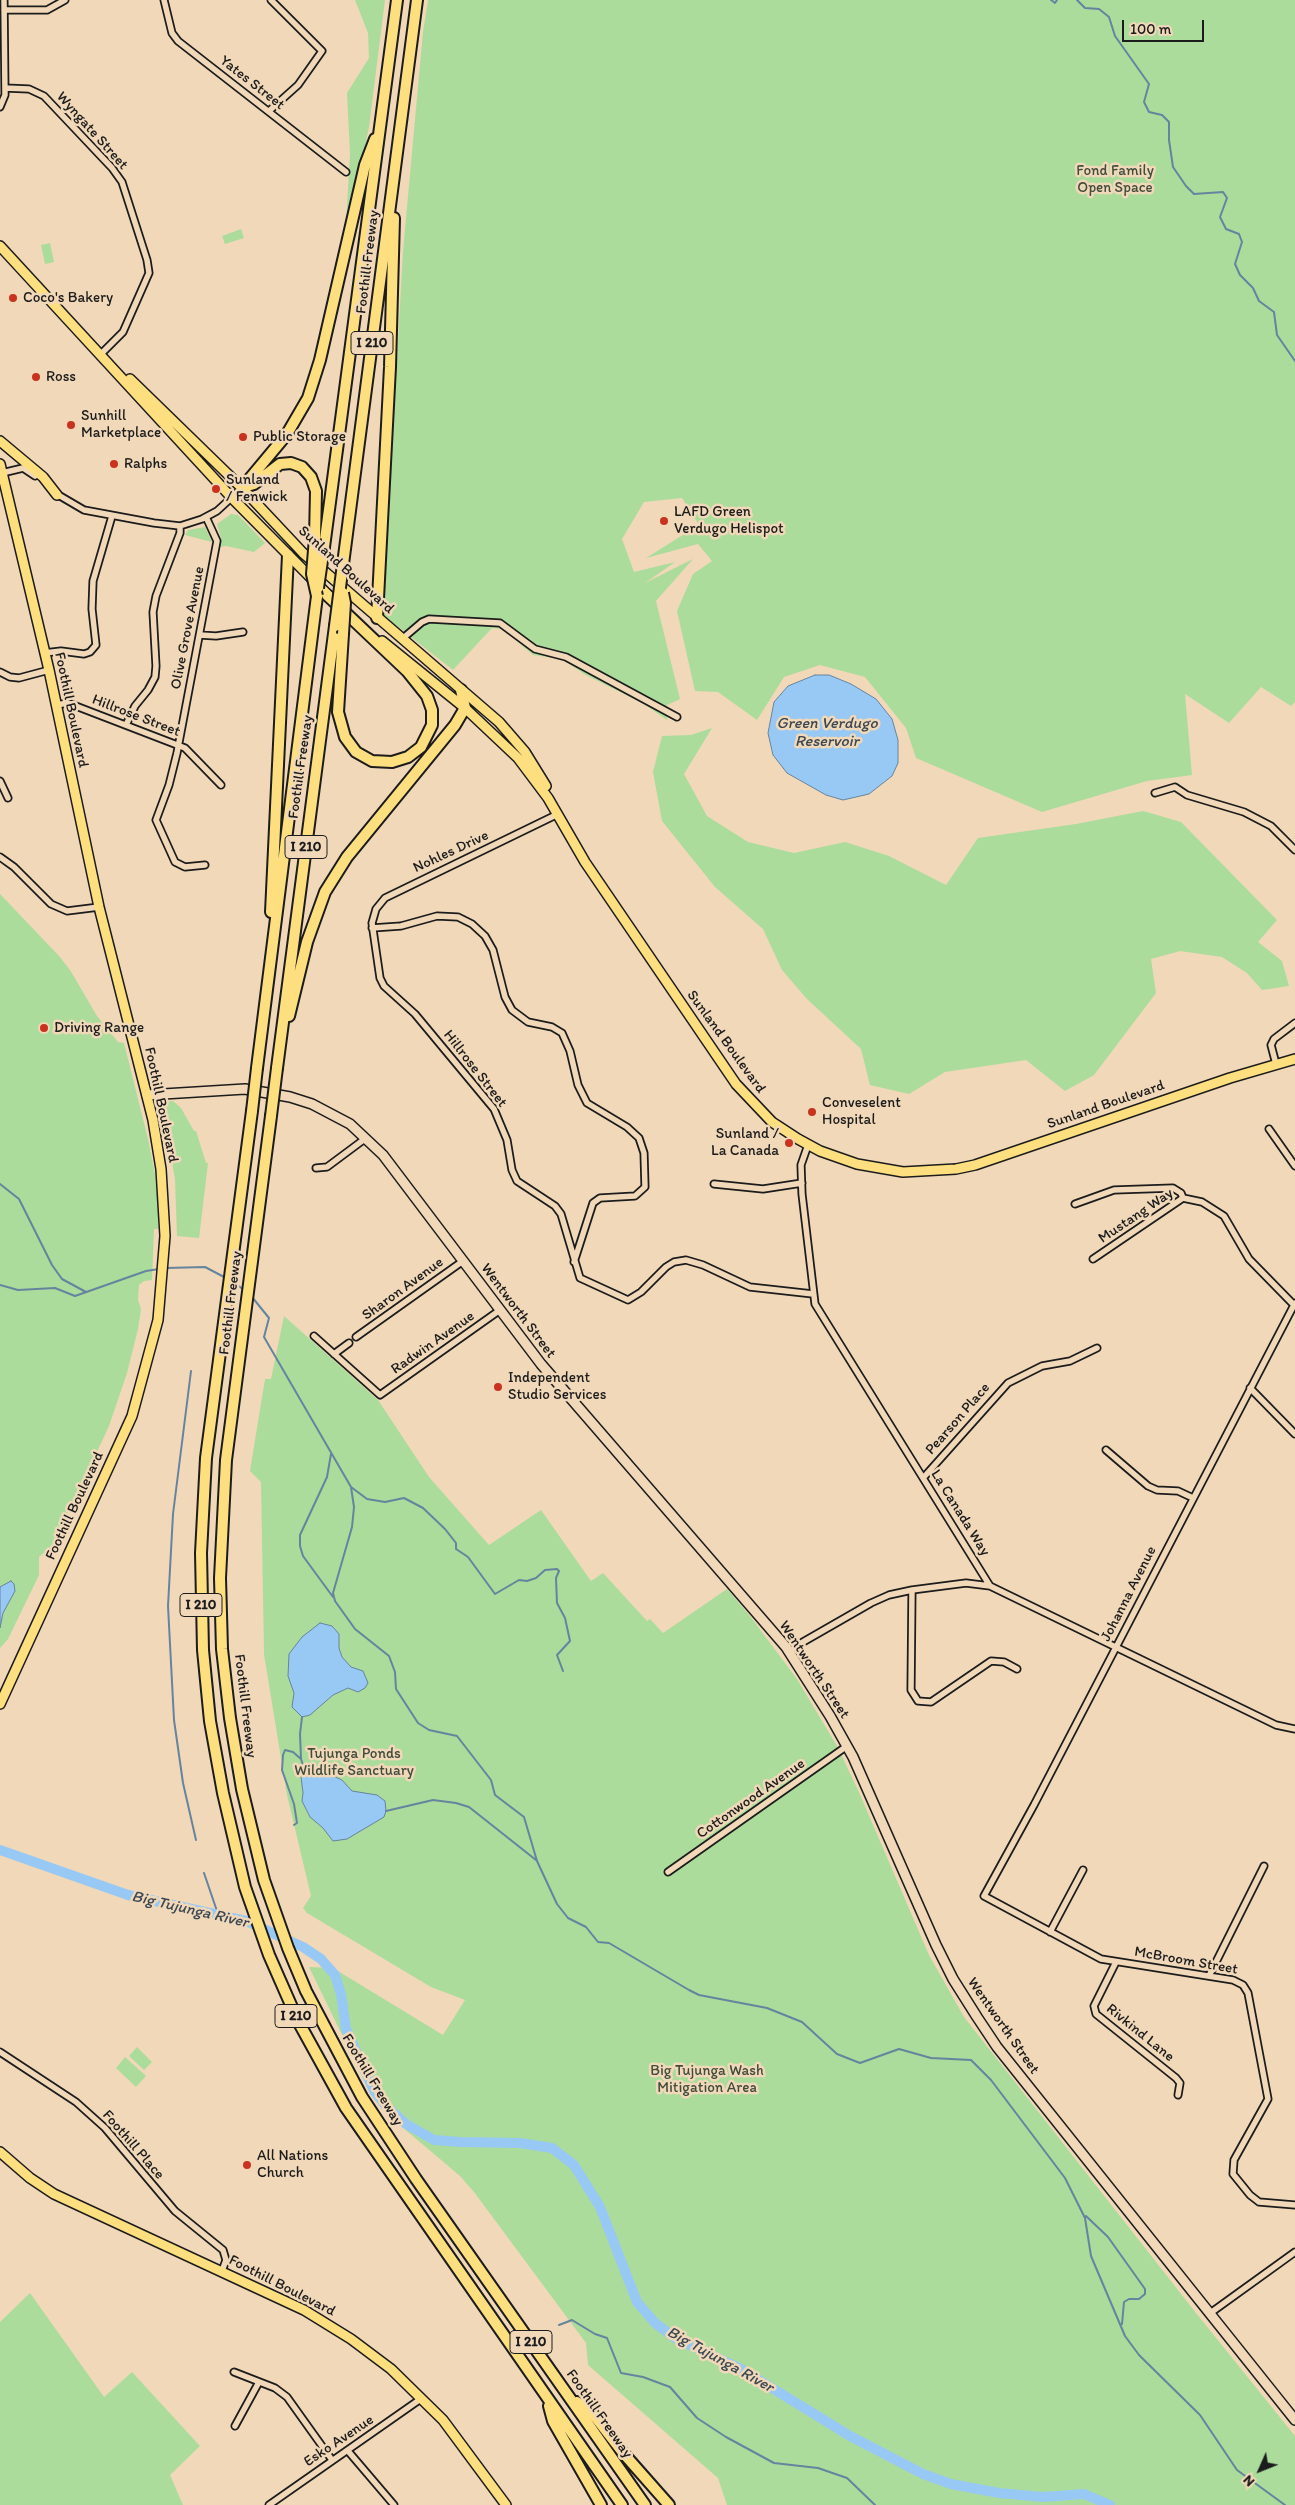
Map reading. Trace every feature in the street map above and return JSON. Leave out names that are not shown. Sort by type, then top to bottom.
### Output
[{"type":"highway","name":"Foothill Freeway","points":[[397,0],[324,547],[322,596],[315,609],[204,1481],[200,1553],[204,1673],[214,1745],[241,1868],[260,1932],[298,2022],[346,2108],[376,2153],[622,2505]]},
{"type":"highway","name":"Foothill Freeway","points":[[417,0],[239,1355],[224,1483],[220,1546],[221,1626],[233,1742],[252,1835],[264,1880],[291,1955],[327,2034],[362,2097],[416,2179],[645,2505]]},
{"type":"highway","points":[[242,488],[288,434],[308,398],[322,351],[365,165],[382,119]]},
{"type":"highway","points":[[377,618],[390,367],[395,204],[401,123]]},
{"type":"highway","points":[[242,488],[254,484],[280,464],[292,463],[302,467],[311,477],[316,491],[312,574],[322,596],[407,671],[426,696],[433,718],[429,733],[421,747],[408,757],[392,762],[372,761],[356,752],[345,737],[338,712],[343,634],[345,603],[341,581]]},
{"type":"highway","points":[[265,1008],[288,555]]},
{"type":"highway","points":[[277,1068],[307,942],[324,892],[347,857],[456,725],[466,702],[461,690]]},
{"type":"highway","points":[[567,2393],[593,2414],[624,2454],[669,2505]]},
{"type":"highway","points":[[548,2400],[553,2422],[601,2505]]},
{"type":"main road","name":"Sunland Boulevard","points":[[0,246],[232,498],[288,555],[322,596],[465,708],[518,758],[558,814],[585,862],[736,1084],[772,1122],[808,1145],[838,1159],[876,1169],[916,1172],[956,1169],[975,1165],[1295,1059]]},
{"type":"main road","name":"Sunland Boulevard","points":[[101,354],[141,388],[242,488],[303,553],[499,722],[525,752],[552,798],[558,814]]},
{"type":"main road","points":[[0,440],[42,477],[57,495]]},
{"type":"main road","name":"Foothill Boulevard","points":[[0,1704],[132,1416],[152,1347],[161,1294],[166,1236],[162,1168],[147,1095],[99,907],[49,670],[1,468]]},
{"type":"main road","name":"Wentworth Street","points":[[147,1095],[226,1089],[265,1091],[312,1104],[350,1124],[383,1155],[541,1364],[790,1652],[847,1746],[936,1945],[953,1979],[977,2017],[997,2046],[1295,2420]]},
{"type":"main road","name":"Foothill Boulevard","points":[[0,2152],[30,2178],[54,2194],[222,2270],[304,2310],[338,2330],[391,2369],[422,2398],[451,2431],[506,2505]]},
{"type":"street","points":[[0,107],[5,98],[2,74],[4,0]]},
{"type":"street","points":[[4,10],[47,10],[65,0]]},
{"type":"street","name":"Yates Street","points":[[164,0],[172,33],[178,42],[346,172]]},
{"type":"street","points":[[269,111],[298,85],[322,51],[271,0]]},
{"type":"street","name":"Wyngate Street","points":[[5,88],[29,88],[44,96],[112,168],[122,182],[147,260],[148,273],[123,332],[101,354]]},
{"type":"street","points":[[1,468],[26,470],[57,495],[82,509],[112,516],[180,526],[217,511],[242,488]]},
{"type":"street","points":[[44,653],[61,651],[84,654],[90,652],[96,645],[92,609],[94,581],[112,516]]},
{"type":"street","name":"Olive Grove Avenue","points":[[205,865],[185,867],[175,862],[156,823],[157,814],[169,785],[178,745],[217,541],[206,517]]},
{"type":"street","points":[[126,725],[134,706],[148,690],[154,677],[156,666],[153,612],[156,596],[180,533],[180,526]]},
{"type":"street","points":[[402,639],[422,622],[429,619],[500,623],[535,649],[566,657],[677,717]]},
{"type":"street","points":[[200,635],[216,636],[243,632]]},
{"type":"street","points":[[0,672],[10,677],[19,678],[49,670]]},
{"type":"street","name":"Hillrose Street","points":[[56,704],[68,703],[185,748],[221,785]]},
{"type":"street","points":[[0,780],[8,798]]},
{"type":"street","points":[[1155,793],[1176,787],[1187,795],[1244,812],[1271,826],[1295,850]]},
{"type":"street","name":"Nohles Drive","points":[[372,928],[376,909],[393,892],[558,814]]},
{"type":"street","points":[[0,857],[14,867],[51,904],[66,911],[99,907]]},
{"type":"street","points":[[372,928],[401,926],[437,916],[458,917],[472,924],[485,936],[493,950],[505,997],[512,1010],[528,1022],[552,1027],[562,1033],[569,1046],[575,1077],[585,1101],[598,1112],[630,1129],[639,1138],[645,1157],[645,1187],[635,1196],[600,1198],[593,1203],[574,1262]]},
{"type":"street","name":"Hillrose Street","points":[[372,928],[380,978],[384,986],[415,1014],[494,1109],[508,1140],[512,1170],[517,1181],[555,1206],[561,1214],[580,1278],[628,1300],[641,1292],[666,1267],[674,1262],[686,1260],[712,1268],[750,1287],[813,1294]]},
{"type":"street","points":[[1276,1064],[1271,1045],[1274,1039],[1295,1023]]},
{"type":"street","points":[[1269,1129],[1295,1166]]},
{"type":"street","points":[[316,1168],[327,1167],[366,1138]]},
{"type":"street","name":"La Canada Way","points":[[808,1145],[802,1160],[802,1183],[815,1304],[990,1586]]},
{"type":"street","points":[[714,1184],[763,1190],[802,1183]]},
{"type":"street","points":[[1075,1204],[1114,1190],[1173,1188],[1181,1192],[1183,1198]]},
{"type":"street","name":"Mustang Way","points":[[1094,1259],[1183,1198],[1202,1202],[1224,1216],[1249,1259],[1294,1304]]},
{"type":"street","name":"Sharon Avenue","points":[[356,1337],[463,1261]]},
{"type":"street","name":"Johanna Avenue","points":[[984,1896],[1034,1806],[1294,1304]]},
{"type":"street","name":"Radwin Avenue","points":[[334,1354],[380,1395],[500,1310]]},
{"type":"street","points":[[314,1336],[334,1354],[349,1343]]},
{"type":"street","name":"Pearson Place","points":[[924,1477],[1008,1383],[1042,1366],[1070,1361],[1097,1348]]},
{"type":"street","points":[[1250,1388],[1295,1434]]},
{"type":"street","points":[[1106,1450],[1148,1486],[1157,1490],[1178,1491],[1193,1498]]},
{"type":"street","points":[[790,1652],[803,1642],[871,1603],[912,1590],[966,1583],[990,1586],[1276,1725],[1295,1729]]},
{"type":"street","points":[[912,1590],[911,1690],[918,1701],[931,1702],[991,1662],[1004,1662],[1017,1670]]},
{"type":"street","name":"Cottonwood Avenue","points":[[668,1872],[847,1746]]},
{"type":"street","points":[[1209,1976],[1264,1866]]},
{"type":"street","points":[[1050,1932],[1083,1870]]},
{"type":"street","name":"McBroom Street","points":[[984,1896],[1092,1956],[1116,1962],[1238,1982],[1247,1991],[1268,2099],[1234,2160],[1233,2174],[1250,2195],[1259,2202],[1295,2205]]},
{"type":"street","name":"Rivkind Lane","points":[[1116,1962],[1094,2006],[1096,2014],[1176,2078],[1180,2083],[1178,2095]]},
{"type":"street","name":"Foothill Place","points":[[0,2052],[76,2102],[105,2128],[175,2211],[222,2250],[226,2260],[222,2270]]},
{"type":"street","points":[[1209,2314],[1295,2252]]},
{"type":"street","points":[[234,2372],[275,2388],[292,2403],[332,2460]]},
{"type":"street","points":[[235,2426],[259,2382]]},
{"type":"street","name":"Esko Avenue","points":[[269,2505],[422,2398]]},
{"type":"street","points":[[348,2451],[393,2505]]},
{"type":"green space","points":[[355,0],[385,0],[369,127],[345,242],[350,154],[347,93],[369,58],[368,33]]},
{"type":"green space","name":"Fond Family Open Space","points":[[428,0],[1295,0],[1295,702],[1291,706],[1261,687],[1229,723],[1185,694],[1192,775],[1147,781],[1042,812],[916,758],[906,728],[865,677],[820,665],[784,677],[757,720],[718,692],[695,691],[677,611],[693,574],[712,561],[698,544],[646,558],[699,525],[682,498],[644,502],[622,539],[634,572],[675,562],[645,583],[693,559],[656,601],[680,699],[667,705],[667,720],[644,704],[584,674],[562,659],[533,655],[503,629],[492,628],[453,670],[383,615],[403,251],[423,32]]},
{"type":"green space","points":[[241,229],[244,238],[225,244],[222,236]]},
{"type":"green space","points":[[50,243],[54,262],[45,264],[41,245]]},
{"type":"green space","points":[[231,514],[238,515],[265,543],[254,552],[226,546],[219,547],[221,538],[217,524]]},
{"type":"green space","points":[[205,527],[212,542],[185,535],[188,530]]},
{"type":"green space","points":[[712,728],[684,774],[707,816],[748,842],[794,853],[845,842],[889,856],[946,885],[978,838],[1076,824],[1143,811],[1181,822],[1277,920],[1258,942],[1282,961],[1289,986],[1262,990],[1247,973],[1222,957],[1180,951],[1151,959],[1156,993],[1094,1075],[1065,1091],[1026,1060],[945,1072],[909,1094],[870,1085],[861,1049],[807,999],[782,970],[763,929],[715,887],[662,821],[653,772],[662,736],[691,735]]},
{"type":"green space","points":[[0,894],[59,956],[70,970],[97,1016],[118,1042],[124,1043],[155,1174],[158,1229],[154,1229],[152,1280],[144,1281],[139,1285],[138,1300],[141,1309],[138,1329],[127,1373],[109,1426],[54,1544],[39,1557],[39,1575],[8,1639],[0,1648]]},
{"type":"green space","points":[[173,1101],[181,1108],[194,1131],[196,1131],[206,1163],[208,1163],[199,1238],[177,1236],[175,1179],[162,1107],[165,1102]]},
{"type":"green space","name":"Big Tujunga Wash Mitigation Area","points":[[284,1316],[378,1400],[429,1477],[489,1545],[541,1510],[591,1581],[603,1573],[647,1621],[650,1619],[663,1633],[727,1589],[750,1616],[797,1679],[837,1746],[929,1955],[964,2017],[1295,2436],[1295,2505],[727,2505],[718,2478],[588,2365],[586,2343],[474,2192],[460,2176],[388,2115],[347,2045],[309,1967],[333,1968],[443,2035],[465,2000],[431,1987],[307,1913],[303,1908],[311,1896],[287,1795],[264,1654],[261,1482],[250,1471],[265,1379],[271,1379]]},
{"type":"green space","points":[[137,2047],[152,2062],[144,2070],[129,2056]]},
{"type":"green space","points":[[125,2057],[146,2076],[136,2087],[116,2068]]},
{"type":"green space","points":[[30,2293],[104,2397],[132,2372],[200,2446],[170,2475],[183,2505],[0,2505],[0,2322]]},
{"type":"water","name":"Green Verdugo Reservoir","points":[[815,675],[829,675],[851,684],[876,699],[892,719],[898,740],[898,763],[892,776],[869,794],[843,800],[826,795],[787,773],[773,755],[768,733],[774,702],[788,686]]},
{"type":"water","points":[[11,1581],[14,1584],[15,1591],[3,1613],[0,1628],[0,1587]]},
{"type":"water","points":[[320,1623],[332,1626],[339,1634],[339,1648],[342,1657],[351,1667],[363,1671],[368,1683],[365,1688],[358,1692],[348,1688],[333,1695],[310,1715],[302,1717],[292,1707],[294,1693],[288,1676],[289,1654],[302,1637]]},
{"type":"water","points":[[312,1769],[342,1780],[352,1791],[377,1795],[385,1801],[386,1811],[384,1817],[347,1839],[333,1841],[323,1828],[310,1817],[302,1801],[301,1777]]},
{"type":"waterway","points":[[1051,0],[1055,3],[1057,0]]},
{"type":"waterway","points":[[1077,0],[1085,8],[1099,9],[1109,17],[1115,36],[1149,84],[1144,102],[1149,112],[1162,115],[1169,122],[1169,140],[1173,167],[1186,186],[1194,194],[1223,192],[1227,198],[1220,217],[1226,229],[1239,234],[1242,242],[1235,264],[1240,275],[1253,288],[1259,301],[1274,312],[1277,335],[1295,361]]},
{"type":"waterway","points":[[0,1184],[19,1199],[52,1265],[62,1279],[86,1292]]},
{"type":"waterway","points":[[166,1268],[205,1267],[226,1278]]},
{"type":"waterway","points":[[0,1285],[18,1290],[55,1288],[75,1296],[146,1271],[159,1269]]},
{"type":"waterway","points":[[232,1281],[244,1290]]},
{"type":"waterway","points":[[252,1297],[269,1318],[264,1337],[351,1487],[354,1507],[352,1527],[333,1593],[335,1601],[355,1629],[389,1656],[395,1672],[396,1689],[418,1723],[429,1730],[457,1736],[491,1780],[495,1795],[524,1817],[537,1861],[557,1904],[568,1918],[586,1927],[598,1942],[609,1943],[699,1995],[767,2008],[802,2022],[837,2054],[860,2063],[899,2049],[931,2058],[971,2060],[991,2080],[1065,2178],[1085,2218],[1091,2256],[1125,2336],[1139,2355],[1200,2415],[1237,2470],[1285,2505]]},
{"type":"waterway","points":[[191,1371],[173,1514],[168,1606],[174,1720],[183,1783],[196,1840]]},
{"type":"waterway","points":[[331,1454],[327,1477],[300,1535],[300,1546],[303,1556],[333,1597]]},
{"type":"waterway","points":[[351,1487],[367,1499],[385,1502],[404,1498],[423,1508],[445,1529],[456,1543],[456,1549],[468,1557],[495,1594],[519,1580],[527,1581],[536,1578],[545,1570],[557,1569],[559,1571],[556,1578],[557,1603],[565,1618],[570,1641],[557,1655],[563,1671]]},
{"type":"waterway","points":[[302,1717],[300,1734],[301,1759],[306,1774]]},
{"type":"waterway","points":[[294,1825],[297,1823],[294,1804],[282,1770],[283,1755],[285,1750],[293,1752],[301,1759]]},
{"type":"waterway","points":[[386,1811],[433,1800],[469,1807],[536,1860]]},
{"type":"waterway","name":"Big Tujunga River","points":[[0,1850],[128,1895],[246,1921],[303,1947],[321,1959],[335,1975],[341,1994],[346,2029],[374,2091],[385,2105],[406,2124],[434,2140],[520,2143],[552,2148],[574,2165],[600,2207],[637,2302],[655,2323],[675,2338],[741,2369],[850,2436],[923,2474],[951,2484],[999,2493],[1043,2497],[1084,2494],[1110,2505]]},
{"type":"waterway","points":[[204,1873],[218,1914]]},
{"type":"waterway","points":[[1086,2216],[1108,2237],[1145,2289],[1145,2294],[1139,2299],[1129,2299],[1124,2302],[1122,2324]]},
{"type":"waterway","points":[[559,2325],[572,2320],[595,2334],[607,2338],[621,2373],[643,2377],[670,2387],[697,2418],[726,2437],[774,2463],[818,2468],[847,2478],[875,2505]]},
{"type":"place","name":"Coco's Bakery","points":[[13,298]]},
{"type":"place","name":"Ross","points":[[36,377]]},
{"type":"place","name":"Sunhill Marketplace","points":[[71,425]]},
{"type":"place","name":"Public Storage","points":[[243,437]]},
{"type":"place","name":"Ralphs","points":[[114,464]]},
{"type":"place","name":"Sunland / Fenwick","points":[[216,489]]},
{"type":"place","name":"LAFD Green Verdugo Helispot","points":[[664,521]]},
{"type":"place","name":"Driving Range","points":[[44,1028]]},
{"type":"place","name":"Conveselent Hospital","points":[[812,1112]]},
{"type":"place","name":"Sunland / La Canada","points":[[789,1143]]},
{"type":"place","name":"Independent Studio Services","points":[[498,1387]]},
{"type":"place","name":"All Nations Church","points":[[247,2165]]},
{"type":"park label","name":"Tujunga Ponds Wildlife Sanctuary","points":[[354,1762]]}]
